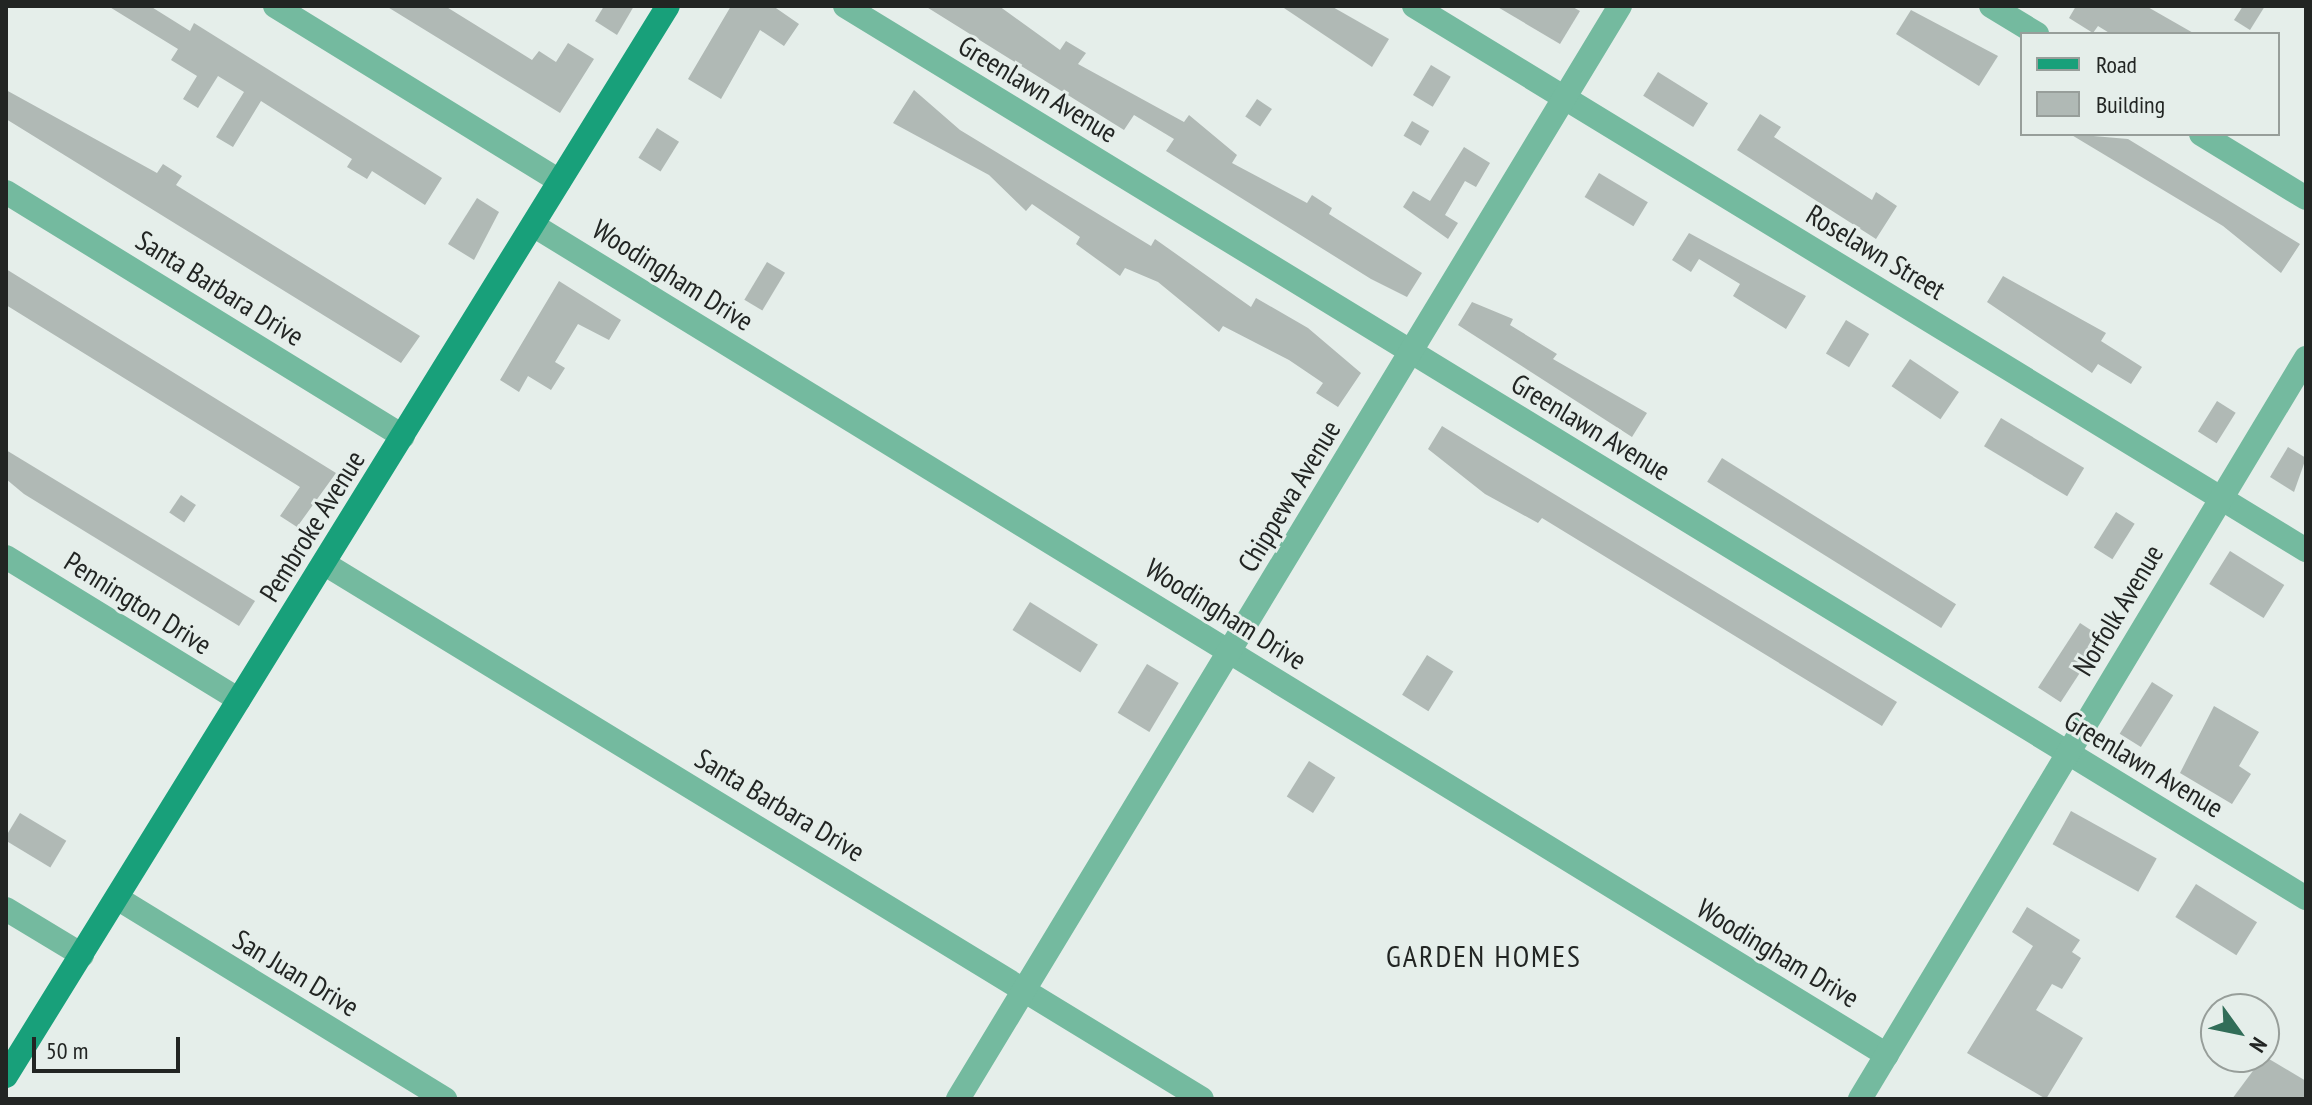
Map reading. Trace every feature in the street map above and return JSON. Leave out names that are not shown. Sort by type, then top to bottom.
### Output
[{"type":"street","points":[[275,6],[560,181]]},
{"type":"street","name":"Pembroke Avenue","points":[[6,1076],[668,6]]},
{"type":"street","name":"Greenlawn Avenue","points":[[845,6],[2306,898]]},
{"type":"street","name":"Roselawn Street","points":[[1414,6],[2306,550]]},
{"type":"street","name":"Chippewa Avenue","points":[[958,1099],[1231,653],[1620,6]]},
{"type":"street","points":[[1991,6],[2034,32]]},
{"type":"street","points":[[2204,136],[2306,198]]},
{"type":"street","name":"Santa Barbara Drive","points":[[6,192],[403,436]]},
{"type":"street","name":"Woodingham Drive","points":[[533,225],[1887,1055]]},
{"type":"street","name":"Norfolk Avenue","points":[[1860,1099],[2306,358]]},
{"type":"street","name":"Pennington Drive","points":[[6,557],[239,700]]},
{"type":"street","name":"Santa Barbara Drive","points":[[325,564],[1202,1099]]},
{"type":"street","name":"San Juan Drive","points":[[117,898],[445,1099]]},
{"type":"street","points":[[6,909],[82,955]]},
{"type":"building","points":[[108,6],[150,6],[190,31],[194,23],[442,178],[425,205],[372,171],[367,179],[347,167],[352,159],[261,101],[233,147],[216,137],[244,92],[218,76],[198,108],[183,99],[197,76],[171,60],[178,49]]},
{"type":"building","points":[[386,6],[445,6],[532,60],[539,51],[556,62],[568,43],[594,59],[560,113]]},
{"type":"building","points":[[604,6],[634,6],[617,35],[595,21]]},
{"type":"building","points":[[731,6],[773,6],[799,24],[784,46],[760,30],[721,99],[688,79]]},
{"type":"building","points":[[925,6],[999,6],[1060,50],[1066,41],[1086,53],[1078,64],[1184,122],[1189,115],[1237,155],[1232,163],[1307,203],[1312,195],[1332,208],[1329,214],[1422,273],[1407,297],[1371,279],[1166,151],[1174,139],[1134,115],[1124,130]]},
{"type":"building","points":[[1281,6],[1331,6],[1389,39],[1372,67]]},
{"type":"building","points":[[1496,6],[1571,6],[1580,11],[1560,44]]},
{"type":"building","points":[[2076,6],[2146,6],[2192,32],[2108,32],[2098,26],[2091,32],[2069,18]]},
{"type":"building","points":[[2243,6],[2265,6],[2250,30],[2234,20]]},
{"type":"building","points":[[1911,10],[1998,56],[1979,86],[1896,34]]},
{"type":"building","points":[[1431,65],[1451,77],[1433,107],[1413,95]]},
{"type":"building","points":[[1658,72],[1708,103],[1693,127],[1643,96]]},
{"type":"building","points":[[6,90],[157,173],[163,164],[182,176],[176,185],[420,336],[401,363],[6,119]]},
{"type":"building","points":[[914,90],[960,130],[1151,246],[1155,239],[1251,307],[1256,298],[1308,328],[1361,373],[1338,407],[1316,393],[1323,383],[1289,360],[1223,326],[1219,332],[1158,282],[1125,268],[1120,276],[1076,244],[1080,237],[1032,204],[1026,211],[989,175],[893,123]]},
{"type":"building","points":[[1257,99],[1272,109],[1260,126],[1245,116]]},
{"type":"building","points":[[1760,114],[1781,127],[1774,137],[1872,200],[1876,192],[1897,206],[1876,239],[1737,150]]},
{"type":"building","points":[[1412,121],[1429,131],[1421,146],[1404,136]]},
{"type":"building","points":[[657,128],[679,142],[661,171],[638,158]]},
{"type":"building","points":[[2073,136],[2128,139],[2300,244],[2281,273],[2223,226]]},
{"type":"building","points":[[1464,147],[1490,163],[1476,187],[1465,181],[1445,215],[1458,223],[1448,239],[1403,207],[1413,191],[1430,201]]},
{"type":"building","points":[[1599,173],[1648,202],[1633,226],[1585,197]]},
{"type":"building","points":[[477,198],[499,212],[474,260],[448,244]]},
{"type":"building","points":[[1689,233],[1806,296],[1786,329],[1733,296],[1740,284],[1699,259],[1691,272],[1672,260]]},
{"type":"building","points":[[767,262],[785,273],[762,311],[744,300]]},
{"type":"building","points":[[6,269],[336,473],[297,527],[280,516],[300,487],[6,305]]},
{"type":"building","points":[[2003,276],[2106,333],[2101,341],[2142,367],[2131,384],[2098,364],[2092,373],[1987,302]]},
{"type":"building","points":[[559,281],[621,320],[609,340],[578,324],[555,362],[565,368],[551,390],[528,376],[519,392],[500,380]]},
{"type":"building","points":[[1472,302],[1513,319],[1510,325],[1557,354],[1553,359],[1647,413],[1632,437],[1458,325]]},
{"type":"building","points":[[1846,320],[1869,334],[1849,367],[1826,353]]},
{"type":"building","points":[[1910,359],[1959,392],[1940,419],[1892,386]]},
{"type":"building","points":[[2217,401],[2236,413],[2217,443],[2198,432]]},
{"type":"building","points":[[2001,418],[2084,468],[2067,496],[1984,446]]},
{"type":"building","points":[[1442,426],[1897,702],[1882,726],[1542,518],[1538,523],[1485,494],[1428,449]]},
{"type":"building","points":[[2288,447],[2306,458],[2294,492],[2270,477]]},
{"type":"building","points":[[6,450],[255,601],[239,626],[24,494],[6,479]]},
{"type":"building","points":[[1722,458],[1956,604],[1941,628],[1707,482]]},
{"type":"building","points":[[181,495],[196,505],[184,522],[169,512]]},
{"type":"building","points":[[2116,512],[2135,524],[2112,559],[2094,548]]},
{"type":"building","points":[[2230,551],[2284,585],[2264,618],[2209,584]]},
{"type":"building","points":[[1030,602],[1098,644],[1080,672],[1013,630]]},
{"type":"building","points":[[2080,623],[2103,638],[2061,702],[2038,688]]},
{"type":"building","points":[[1427,655],[1453,671],[1428,711],[1402,695]]},
{"type":"building","points":[[1147,664],[1179,683],[1149,732],[1118,713]]},
{"type":"building","points":[[2152,682],[2173,695],[2141,747],[2120,734]]},
{"type":"building","points":[[2214,706],[2259,732],[2239,766],[2251,774],[2232,804],[2180,773]]},
{"type":"building","points":[[1309,761],[1335,777],[1313,813],[1287,797]]},
{"type":"building","points":[[2071,811],[2157,859],[2138,892],[2053,844]]},
{"type":"building","points":[[20,813],[66,841],[50,867],[6,841]]},
{"type":"building","points":[[2196,884],[2257,922],[2236,955],[2175,917]]},
{"type":"building","points":[[2027,907],[2080,940],[2072,952],[2081,958],[2062,989],[2052,984],[2036,1010],[2083,1038],[2046,1099],[1967,1053],[2033,946],[2012,932]]},
{"type":"building","points":[[2280,1066],[2306,1081],[2306,1099],[2232,1099],[2251,1073],[2280,1073]]},
{"type":"district","name":"GARDEN HOMES","points":[[1484,956]]}]
